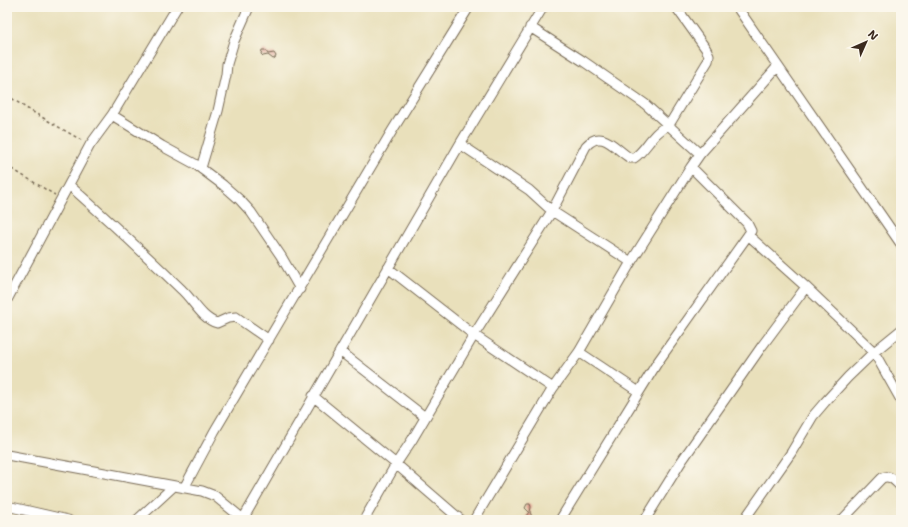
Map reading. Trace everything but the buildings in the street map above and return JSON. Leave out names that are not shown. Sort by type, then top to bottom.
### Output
[{"type":"street","points":[[7,300],[90,145],[112,115],[177,7]]},
{"type":"street","points":[[201,168],[218,111],[227,64],[234,41],[248,7]]},
{"type":"street","points":[[7,455],[202,491],[215,496],[244,519],[460,144],[543,7]]},
{"type":"street","points":[[364,520],[396,464],[552,211],[586,146],[597,138],[602,139],[624,154],[634,158],[647,146],[654,135],[669,125],[708,61],[709,58],[706,49],[676,7]]},
{"type":"street","points":[[738,7],[901,244]]},
{"type":"street","points":[[184,488],[214,432],[465,9]]},
{"type":"street","points":[[530,27],[583,60],[645,104],[700,154]]},
{"type":"street","points":[[474,520],[553,388],[579,352],[631,262],[691,167],[700,154],[778,66]]},
{"type":"street","points":[[112,115],[201,168],[240,200],[251,212],[281,256],[300,288]]},
{"type":"street","points":[[460,144],[529,190],[552,211],[631,262]]},
{"type":"street","points":[[560,520],[675,336],[751,231],[747,223],[691,167]]},
{"type":"street","points":[[69,185],[114,224],[184,291],[208,319],[217,323],[228,318],[236,317],[269,340]]},
{"type":"street","points":[[748,235],[806,287],[874,352],[901,400]]},
{"type":"street","points":[[388,268],[474,336],[553,388]]},
{"type":"street","points":[[645,520],[681,462],[762,346],[806,287]]},
{"type":"street","points":[[744,520],[791,453],[813,416],[834,391],[874,352],[901,330]]},
{"type":"street","points":[[340,351],[425,417]]},
{"type":"street","points":[[579,352],[639,392]]},
{"type":"street","points":[[314,396],[461,520]]},
{"type":"street","points":[[842,520],[882,478],[887,476],[891,477],[901,487]]},
{"type":"street","points":[[137,520],[174,486]]},
{"type":"street","points":[[7,506],[53,518],[68,520]]},
{"type":"path","points":[[7,95],[26,108],[90,145]]},
{"type":"path","points":[[7,166],[61,200]]}]
